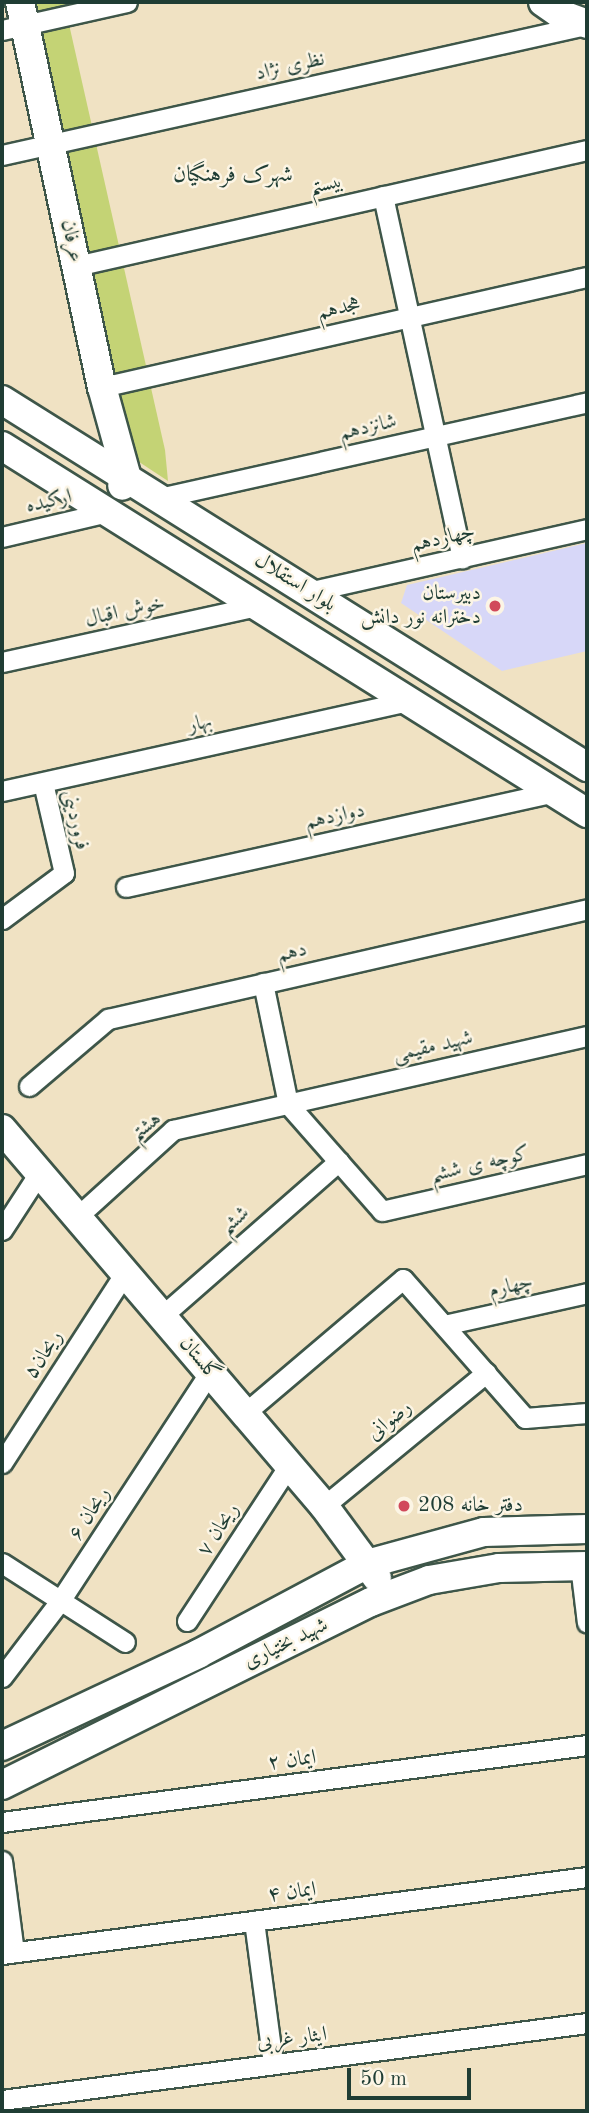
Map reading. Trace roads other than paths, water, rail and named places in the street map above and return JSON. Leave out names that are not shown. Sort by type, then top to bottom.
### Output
[{"type":"main road","points":[[543,2],[561,14],[587,24]]},
{"type":"main road","name":"عرفان","points":[[16,19],[50,144],[102,387],[127,478]]},
{"type":"main road","name":"بلوار استقلال","points":[[2,400],[587,767]]},
{"type":"main road","name":"بلوار استقلال","points":[[2,446],[587,813]]},
{"type":"main road","points":[[108,512],[127,478]]},
{"type":"main road","name":"گلستان","points":[[2,1129],[324,1506],[390,1595]]},
{"type":"main road","name":"شهید بختیاری","points":[[2,1746],[198,1654],[367,1564],[484,1532],[587,1529]]},
{"type":"main road","name":"شهید بختیاری","points":[[2,1784],[390,1595],[429,1580],[499,1568],[583,1565]]},
{"type":"street","points":[[16,19],[127,2]]},
{"type":"street","name":"نظری نژاد","points":[[2,155],[587,24]]},
{"type":"street","name":"بیستم","points":[[76,265],[587,150]]},
{"type":"street","points":[[383,195],[462,558]]},
{"type":"street","name":"هجدهم","points":[[102,387],[587,277]]},
{"type":"street","name":"شانزدهم","points":[[159,498],[587,402]]},
{"type":"street","name":"ارکیده","points":[[2,537],[108,512]]},
{"type":"street","name":"چهاردهم","points":[[308,592],[587,529]]},
{"type":"street","name":"خوش اقبال","points":[[2,662],[257,606]]},
{"type":"street","name":"بهار","points":[[2,791],[408,701]]},
{"type":"street","name":"فروردینی","points":[[2,919],[64,873],[43,783]]},
{"type":"street","name":"دوازدهم","points":[[126,887],[553,792]]},
{"type":"street","name":"دهم","points":[[29,1086],[108,1019],[587,909]]},
{"type":"street","points":[[263,983],[288,1104],[339,1161]]},
{"type":"street","name":"شهید مقیمی","points":[[288,1104],[587,1035]]},
{"type":"street","name":"هشتم","points":[[88,1207],[173,1130],[288,1104]]},
{"type":"street","name":"کوچه ی ششم","points":[[339,1161],[382,1210],[587,1164]]},
{"type":"street","name":"ششم","points":[[162,1316],[339,1161]]},
{"type":"street","points":[[2,1230],[39,1173]]},
{"type":"street","name":"ریحان۵","points":[[2,1463],[125,1273]]},
{"type":"street","points":[[245,1413],[403,1279],[525,1418],[587,1413]]},
{"type":"street","name":"چهارم","points":[[444,1325],[587,1293]]},
{"type":"street","name":"ریحان ۶","points":[[2,1677],[60,1601],[210,1372]]},
{"type":"street","name":"رضوانی","points":[[324,1506],[486,1373]]},
{"type":"street","name":"ریحان ۷","points":[[187,1620],[289,1465]]},
{"type":"street","points":[[2,1563],[125,1642]]},
{"type":"street","points":[[583,1565],[587,1623]]},
{"type":"street","name":"ایمان ۲","points":[[2,1822],[587,1745]]},
{"type":"street","points":[[2,1861],[8,1953]]},
{"type":"street","name":"ایمان ۴","points":[[8,1953],[587,1877]]},
{"type":"street","points":[[254,1921],[273,2064]]},
{"type":"street","name":"ایثار غربی","points":[[2,2100],[587,2023]]},
{"type":"place","name":"دبیرستان دخترانه نور دانش","points":[[495,606]]},
{"type":"place","name":"دفتر خانه 208","points":[[404,1506]]},
{"type":"district","name":"شهرک فرهنگیان","points":[[233,175]]}]
